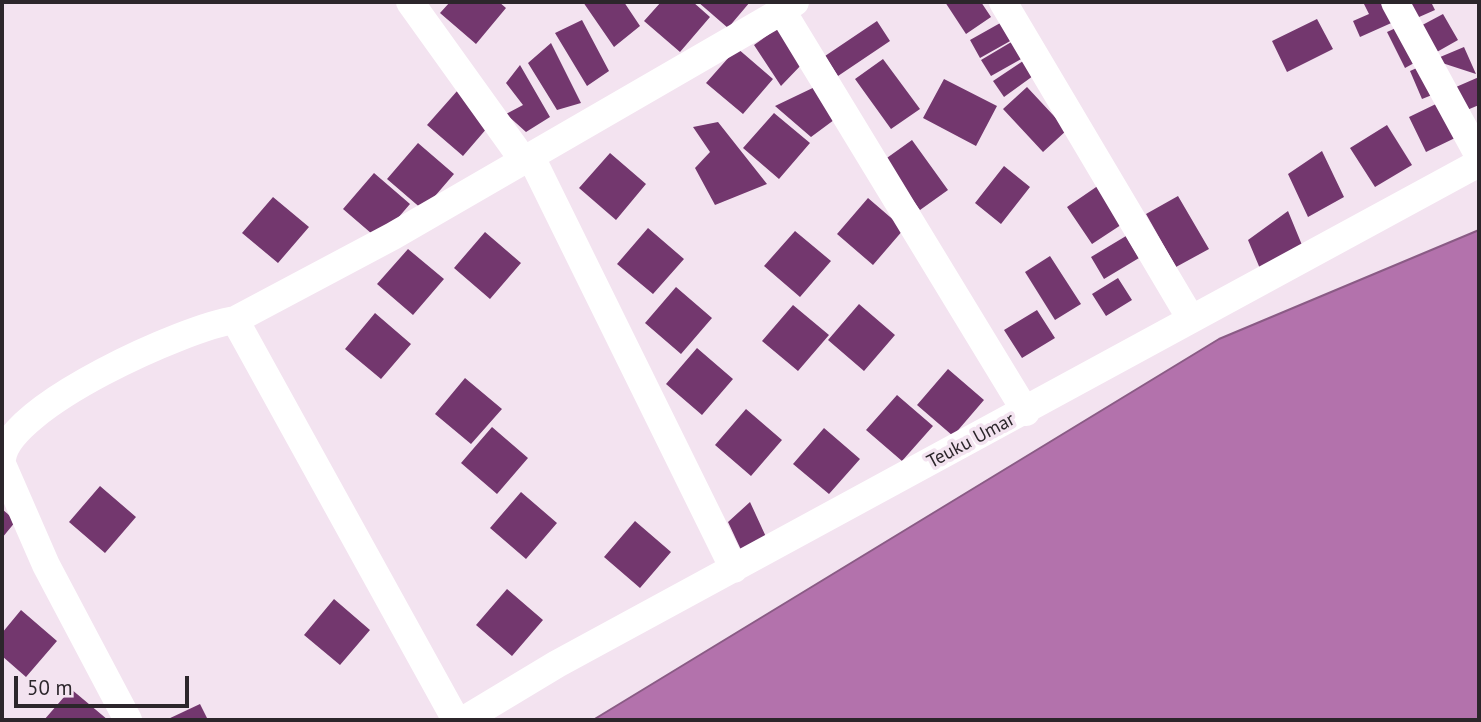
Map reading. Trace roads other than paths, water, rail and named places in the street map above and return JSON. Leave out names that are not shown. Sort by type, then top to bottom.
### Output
[{"type":"street","points":[[410,2],[528,159],[734,569]]},
{"type":"street","points":[[1003,2],[1191,319]]},
{"type":"street","points":[[1395,2],[1479,156]]},
{"type":"street","points":[[2,459],[3,451],[15,436],[68,392],[141,351],[218,322],[235,320],[393,236],[788,6],[1026,412]]},
{"type":"street","name":"Teuku Umar","points":[[464,720],[557,664],[1026,412],[1479,163]]},
{"type":"street","points":[[235,320],[457,720]]},
{"type":"street","points":[[2,464],[46,565],[128,720]]}]
